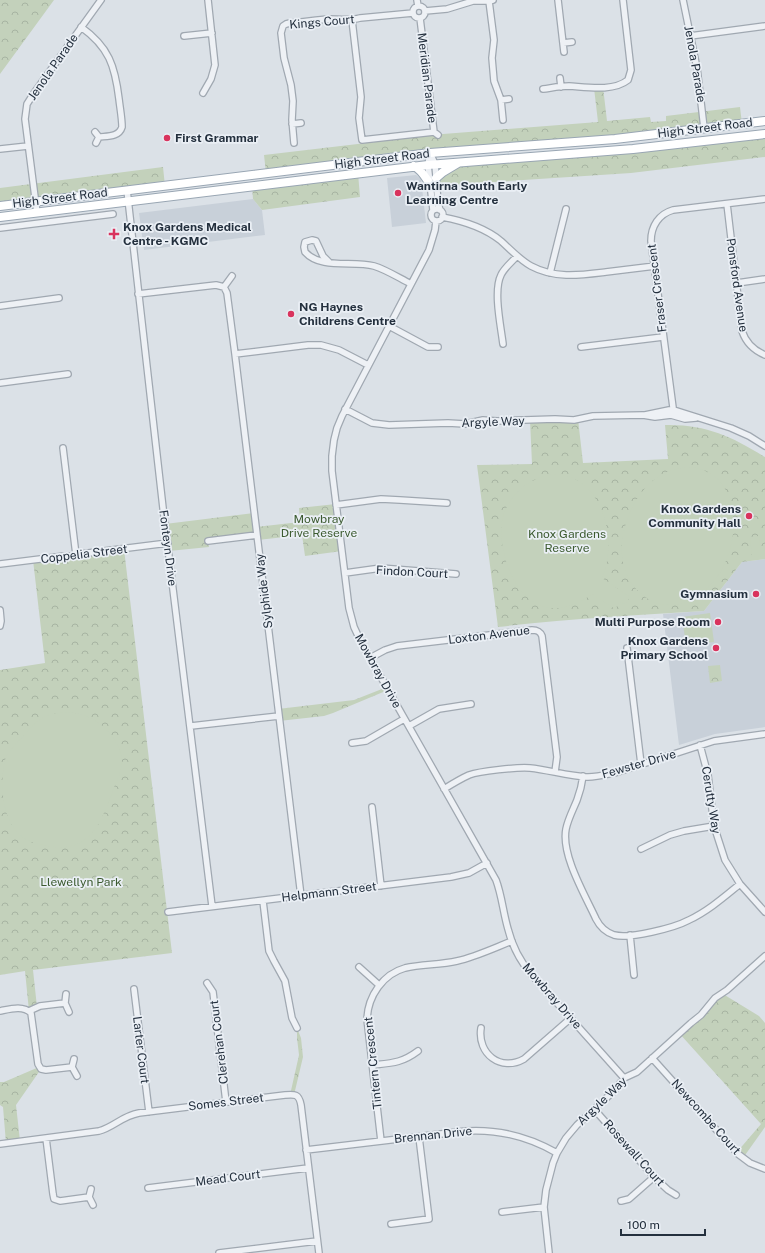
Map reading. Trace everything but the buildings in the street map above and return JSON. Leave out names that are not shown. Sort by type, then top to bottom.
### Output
[{"type":"main road","name":"High Street Road","points":[[0,206],[430,153],[622,138],[765,121]]},
{"type":"main road","name":"High Street Road","points":[[0,217],[431,164],[632,149],[765,134]]},
{"type":"main road","points":[[559,143],[560,148],[566,154]]},
{"type":"main road","points":[[414,166],[433,181],[443,172],[462,161]]},
{"type":"main road","points":[[238,177],[256,186]]},
{"type":"street","name":"Jenola Parade","points":[[37,213],[25,118],[27,104],[101,0]]},
{"type":"street","points":[[203,93],[211,79],[215,59],[208,0]]},
{"type":"street","points":[[558,0],[564,52]]},
{"type":"street","points":[[543,89],[561,87],[598,88],[620,85],[628,80],[631,70],[623,0]]},
{"type":"street","name":"Jenola Parade","points":[[683,0],[698,75],[704,128]]},
{"type":"street","points":[[425,11],[447,9],[473,1],[491,1],[494,43],[492,58],[494,81],[501,100],[503,120]]},
{"type":"street","points":[[418,3],[425,11],[423,16],[420,18],[414,16],[413,9],[418,3]]},
{"type":"street","name":"Kings Court","points":[[294,143],[292,124],[293,101],[290,78],[283,55],[281,33],[283,26],[287,23],[342,19],[352,20],[413,13]]},
{"type":"street","name":"Meridian Parade","points":[[352,20],[361,97],[359,118],[362,140],[436,133],[420,18]]},
{"type":"street","points":[[690,36],[765,26]]},
{"type":"street","points":[[81,27],[95,38],[103,48],[114,68],[117,79],[122,123],[121,130],[116,135],[99,137]]},
{"type":"street","points":[[184,36],[212,33]]},
{"type":"street","points":[[563,43],[572,42]]},
{"type":"street","points":[[560,78],[561,87]]},
{"type":"street","points":[[501,100],[509,99]]},
{"type":"street","points":[[292,124],[301,123]]},
{"type":"street","points":[[94,132],[99,137]]},
{"type":"street","points":[[96,144],[99,137]]},
{"type":"street","points":[[0,149],[28,146]]},
{"type":"street","name":"Mowbray Drive","points":[[430,153],[433,181],[442,217]]},
{"type":"street","name":"Mowbray Drive","points":[[433,181],[433,210],[431,218],[436,221],[429,250],[345,409],[337,428],[332,456],[332,471],[347,598],[351,618],[361,642],[496,880],[500,891],[507,928],[517,952],[529,971],[624,1078]]},
{"type":"street","name":"Fonteyn Drive","points":[[127,190],[138,294],[212,906]]},
{"type":"street","name":"Fraser Crescent","points":[[671,412],[651,241],[652,231],[656,222],[663,215],[674,210],[765,199]]},
{"type":"street","name":"Ponsford Avenue","points":[[727,204],[742,326],[745,338],[749,345],[765,355]]},
{"type":"street","name":"High Street Road","points":[[96,216],[104,205]]},
{"type":"street","points":[[550,273],[566,208]]},
{"type":"street","points":[[433,210],[440,210]]},
{"type":"street","name":"High Street Road","points":[[0,228],[112,214]]},
{"type":"street","points":[[436,221],[440,220],[442,217],[459,220],[482,228],[532,267],[550,273],[576,275],[655,266]]},
{"type":"street","points":[[329,262],[323,256],[316,242],[312,240],[305,242],[304,248],[307,254],[318,261],[329,262],[362,264],[375,266],[411,284]]},
{"type":"street","points":[[503,344],[497,294],[498,282],[503,271],[517,256]]},
{"type":"street","points":[[138,294],[216,285],[221,285],[224,287],[232,276]]},
{"type":"street","points":[[737,283],[765,279]]},
{"type":"street","name":"Sylphide Way","points":[[224,287],[227,293],[235,354],[301,896]]},
{"type":"street","points":[[0,306],[59,298]]},
{"type":"street","points":[[389,326],[428,347],[438,347]]},
{"type":"street","points":[[581,347],[663,337]]},
{"type":"street","points":[[235,354],[308,345],[321,345],[339,350],[368,365]]},
{"type":"street","points":[[0,383],[68,374]]},
{"type":"street","name":"Argyle Way","points":[[345,409],[372,423],[389,425],[448,423],[465,424],[483,420],[569,420],[589,416],[643,415],[671,412]]},
{"type":"street","points":[[671,412],[717,423],[731,428],[749,436],[765,446]]},
{"type":"street","points":[[63,448],[76,554]]},
{"type":"street","points":[[336,505],[381,499],[447,504]]},
{"type":"street","points":[[208,541],[257,534]]},
{"type":"street","name":"Coppelia Street","points":[[0,564],[168,543]]},
{"type":"street","name":"Findon Court","points":[[345,573],[381,568],[456,574]]},
{"type":"street","points":[[0,610],[0,626]]},
{"type":"street","name":"Loxton Avenue","points":[[370,658],[385,650],[397,646],[537,630],[542,636],[557,757],[555,772]]},
{"type":"street","points":[[626,648],[641,764]]},
{"type":"street","points":[[409,726],[439,709],[471,704]]},
{"type":"street","points":[[190,726],[279,716]]},
{"type":"street","points":[[352,743],[366,741],[404,719]]},
{"type":"street","name":"Fewster Drive","points":[[444,789],[469,775],[525,768],[583,776],[609,774],[700,745],[720,740],[765,734]]},
{"type":"street","name":"Cerutty Way","points":[[700,745],[708,775],[714,826],[725,860],[740,884],[765,912]]},
{"type":"street","points":[[583,776],[579,794],[569,818],[565,842],[568,854],[598,923],[605,930],[612,934],[619,935],[663,930],[690,920],[710,908],[740,884]]},
{"type":"street","points":[[372,807],[381,886]]},
{"type":"street","points":[[641,849],[684,830],[714,826]]},
{"type":"street","name":"Helpmann Street","points":[[168,912],[458,876],[469,873],[487,863]]},
{"type":"street","points":[[263,900],[269,951],[285,981],[292,1018],[297,1028]]},
{"type":"street","points":[[630,934],[634,974]]},
{"type":"street","name":"Tintern Crescent","points":[[381,1141],[367,1024],[367,1014],[371,1000],[379,985],[391,975],[402,969],[462,960],[512,941]]},
{"type":"street","name":"Argyle Way","points":[[549,1253],[544,1207],[547,1184],[557,1153],[572,1131],[616,1090],[624,1078],[637,1072],[691,1023],[701,1016],[715,998],[727,990],[765,956]]},
{"type":"street","points":[[359,967],[379,985]]},
{"type":"street","name":"Clerehan Court","points":[[207,983],[213,992],[226,1102]]},
{"type":"street","name":"Larter Court","points":[[134,988],[149,1112]]},
{"type":"street","points":[[66,994],[65,1003],[69,1012]]},
{"type":"street","points":[[29,1011],[40,1006],[65,1003]]},
{"type":"street","points":[[0,1011],[22,1008],[29,1011],[32,1017],[39,1068],[46,1070],[72,1067]]},
{"type":"street","points":[[481,1028],[482,1043],[489,1055],[501,1062],[510,1064],[520,1062],[524,1059],[571,1018]]},
{"type":"street","points":[[373,1066],[397,1062],[409,1058],[418,1051]]},
{"type":"street","name":"Newcombe Court","points":[[652,1058],[738,1154],[750,1163],[765,1169]]},
{"type":"street","points":[[74,1059],[72,1067],[77,1076]]},
{"type":"street","name":"Somes Street","points":[[0,1144],[104,1130],[135,1114],[292,1094],[298,1096],[301,1105],[319,1253]]},
{"type":"street","name":"Rosewall Court","points":[[594,1109],[654,1177],[668,1190],[676,1194]]},
{"type":"street","name":"Brennan Drive","points":[[306,1150],[466,1131],[492,1131],[523,1138],[557,1153]]},
{"type":"street","points":[[391,1224],[429,1219],[419,1137]]},
{"type":"street","points":[[46,1138],[52,1194],[54,1199],[60,1201],[89,1197]]},
{"type":"street","name":"Mead Court","points":[[148,1188],[308,1168]]},
{"type":"street","points":[[620,1201],[629,1199],[654,1177]]},
{"type":"street","points":[[91,1189],[89,1197],[93,1205]]},
{"type":"street","points":[[502,1212],[544,1207]]},
{"type":"street","points":[[219,1253],[317,1241]]},
{"type":"shaded area","points":[[416,175],[421,179],[426,223],[392,227],[387,178]]},
{"type":"shaded area","points":[[253,199],[262,210],[265,235],[144,250],[139,213]]},
{"type":"shaded area","name":"Knox Gardens Primary School","points":[[765,559],[765,727],[715,734],[679,745],[663,614],[704,611],[742,562]]},
{"type":"green space","points":[[0,0],[54,0],[0,74]]},
{"type":"green space","points":[[603,87],[607,121],[650,117],[651,122],[666,121],[666,116],[740,107],[742,124],[266,173],[264,155],[443,134],[598,122],[594,88]]},
{"type":"green space","points":[[765,134],[765,157],[631,173],[444,186],[437,183],[452,166]]},
{"type":"green space","points":[[163,167],[165,186],[0,206],[0,188]]},
{"type":"green space","points":[[358,173],[360,197],[262,210],[253,199],[252,186]]},
{"type":"green space","name":"Knox Gardens Reserve","points":[[578,419],[583,463],[668,459],[665,425],[679,425],[705,429],[729,437],[765,457],[765,559],[742,562],[704,611],[575,619],[498,627],[477,465],[532,464],[530,420]]},
{"type":"green space","points":[[685,467],[708,472],[724,486],[732,507],[733,530],[728,554],[717,577],[701,594],[679,604],[671,605],[655,603],[637,590],[629,579],[624,566],[622,551],[623,535],[633,505],[652,481],[664,473]]},
{"type":"green space","points":[[551,474],[569,476],[583,484],[594,496],[602,511],[607,528],[607,563],[602,578],[630,597],[625,604],[620,602],[615,609],[592,594],[576,604],[560,608],[546,607],[534,602],[523,593],[514,581],[502,545],[501,526],[504,513],[507,506],[517,493],[529,483]]},
{"type":"green space","name":"Mowbray Drive Reserve","points":[[336,504],[342,551],[305,556],[302,535],[258,540],[257,535],[208,541],[209,547],[169,551],[165,524],[254,513],[256,527],[300,522],[299,508]]},
{"type":"green space","points":[[759,536],[761,556],[752,557],[750,537]]},
{"type":"green space","name":"Llewellyn Park","points":[[124,549],[172,953],[33,970],[37,1007],[29,1011],[25,971],[0,975],[0,670],[45,663],[33,560]]},
{"type":"green space","points":[[710,613],[714,642],[686,645],[682,617]]},
{"type":"green space","points":[[720,665],[722,681],[710,683],[708,666]]},
{"type":"green space","points":[[387,687],[388,690],[324,716],[279,721],[278,709],[354,700]]},
{"type":"green space","points":[[66,712],[87,716],[99,723],[117,744],[121,753],[122,762],[119,776],[104,814],[92,833],[84,840],[74,845],[62,847],[48,846],[30,841],[20,835],[14,828],[9,819],[4,800],[3,769],[5,760],[9,753],[34,724],[51,714]]},
{"type":"green space","points":[[723,994],[759,1016],[765,1023],[765,1127],[743,1158],[737,1152],[761,1124],[679,1033]]},
{"type":"green space","points":[[297,1028],[301,1038],[303,1057],[294,1095],[290,1095],[299,1055]]},
{"type":"green space","points":[[39,1067],[41,1069],[16,1105],[20,1141],[6,1143],[3,1107],[0,1105],[0,1082],[4,1082]]},
{"type":"place","name":"First Grammar","points":[[167,138]]},
{"type":"place","name":"Wantirna South Early Learning Centre","points":[[398,193]]},
{"type":"place","name":"Knox Gardens Medical Centre - KGMC","points":[[114,234]]},
{"type":"place","name":"NG Haynes Childrens Centre","points":[[291,314]]},
{"type":"place","name":"Knox Gardens Community Hall","points":[[749,516]]},
{"type":"place","name":"Gymnasium","points":[[756,594]]},
{"type":"place","name":"Multi Purpose Room","points":[[718,622]]},
{"type":"place","name":"Knox Gardens Primary School","points":[[716,648]]}]
